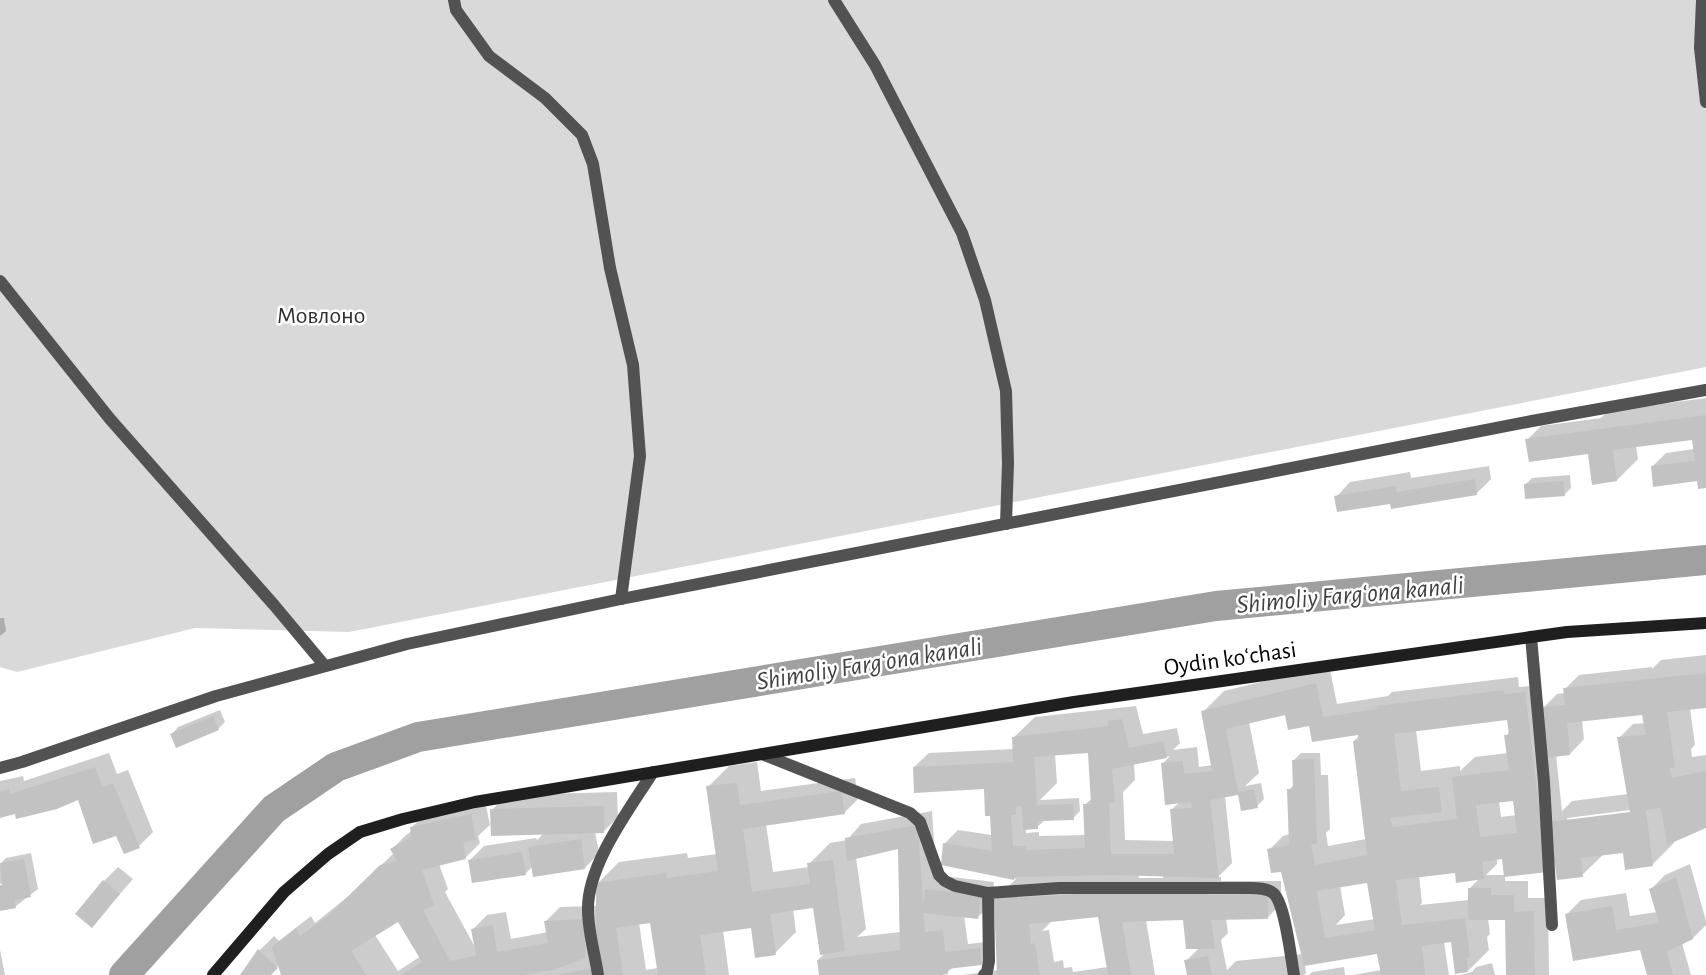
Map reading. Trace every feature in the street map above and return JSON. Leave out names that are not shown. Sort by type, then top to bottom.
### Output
[{"type":"street","points":[[454,0],[456,10],[489,56],[545,98],[582,135],[593,164],[610,268],[633,365],[640,456],[621,599]]},
{"type":"street","points":[[834,0],[874,65],[962,233],[985,300],[1006,391],[1008,463],[1006,524]]},
{"type":"street","points":[[1702,0],[1700,48],[1706,102]]},
{"type":"street","points":[[0,280],[110,419],[326,666]]},
{"type":"street","points":[[0,768],[216,696],[407,644],[621,599],[1532,421],[1706,390]]},
{"type":"street","name":"Oydin koʻchasi","points":[[213,975],[284,892],[328,854],[360,832],[475,802],[1074,702],[1567,632],[1706,623]]},
{"type":"street","points":[[1531,637],[1544,782],[1552,925]]},
{"type":"street","points":[[762,754],[910,813],[920,822],[939,875],[955,886],[988,893],[1059,888],[1262,889],[1272,892],[1278,900],[1284,918],[1294,975]]},
{"type":"street","points":[[598,975],[588,910],[592,885],[600,862],[617,830],[653,772]]},
{"type":"street","points":[[984,975],[987,972],[988,961],[988,893]]},
{"type":"green space","name":"Мовлоно","points":[[0,0],[1706,0],[1706,367],[349,632],[195,628],[17,672],[0,667]]},
{"type":"building","points":[[1706,415],[1706,488],[1698,489],[1697,481],[1653,487],[1651,466],[1695,461],[1692,440],[1613,450],[1617,481],[1592,485],[1588,454],[1529,462],[1525,439]]},
{"type":"building","points":[[1475,479],[1477,495],[1391,509],[1390,504],[1337,512],[1334,496],[1396,486],[1397,492]]},
{"type":"building","points":[[1563,481],[1565,496],[1525,499],[1524,484]]},
{"type":"building","points":[[1706,673],[1706,708],[1667,712],[1675,768],[1670,768],[1672,778],[1706,771],[1706,828],[1667,845],[1661,808],[1646,810],[1653,866],[1625,870],[1623,853],[1581,858],[1583,877],[1557,880],[1549,822],[1630,812],[1617,737],[1646,735],[1642,715],[1567,723],[1570,755],[1546,758],[1541,707],[1565,705],[1563,688]]},
{"type":"building","points":[[1316,683],[1323,717],[1377,709],[1376,706],[1504,690],[1504,694],[1525,692],[1547,872],[1504,877],[1502,859],[1482,862],[1484,879],[1456,883],[1455,873],[1396,880],[1402,925],[1465,918],[1470,957],[1467,957],[1468,972],[1455,974],[1451,942],[1422,946],[1425,975],[1381,975],[1377,954],[1304,966],[1281,872],[1271,873],[1267,849],[1289,845],[1287,789],[1293,789],[1292,760],[1314,759],[1317,844],[1311,844],[1315,865],[1367,855],[1353,741],[1359,740],[1358,735],[1312,742],[1309,726],[1288,730],[1285,715],[1226,729],[1238,792],[1254,789],[1258,808],[1241,811],[1238,795],[1210,800],[1219,878],[1112,875],[1014,877],[1014,880],[941,865],[943,843],[992,851],[990,816],[985,816],[984,789],[914,793],[913,767],[1013,762],[1012,737],[1108,726],[1108,721],[1122,719],[1129,748],[1163,741],[1167,758],[1112,769],[1115,803],[1109,803],[1111,854],[1174,854],[1170,809],[1192,808],[1191,802],[1165,805],[1161,763],[1183,761],[1184,774],[1212,771],[1201,711]],"holes":[[[1507,720],[1509,735],[1504,735],[1509,770],[1452,777],[1457,819],[1392,827],[1390,818],[1442,812],[1439,787],[1401,791],[1394,734]],[[1088,753],[1091,804],[1083,804],[1085,848],[1025,850],[1026,846],[1013,846],[1011,815],[1016,815],[1016,807],[1022,806],[1023,830],[1038,829],[1038,821],[1074,820],[1073,804],[1037,805],[1034,757]],[[1513,801],[1517,833],[1480,837],[1476,805]],[[1367,883],[1375,930],[1325,938],[1317,891]]]},
{"type":"building","points":[[213,716],[219,730],[176,748],[170,734]]},
{"type":"building","points":[[95,767],[103,787],[113,783],[140,848],[124,854],[116,836],[93,844],[78,800],[57,809],[16,819],[15,814],[0,818],[0,791],[9,789],[10,794]]},
{"type":"building","points":[[737,783],[740,805],[841,791],[845,814],[743,829],[752,892],[810,884],[807,863],[833,860],[845,951],[820,955],[813,908],[770,914],[776,955],[755,958],[751,928],[700,935],[706,975],[658,975],[650,923],[616,928],[623,975],[601,975],[596,934],[596,883],[666,873],[667,878],[718,871],[706,786]]},
{"type":"building","points":[[604,806],[604,833],[491,836],[490,809]]},
{"type":"building","points":[[471,814],[476,840],[463,843],[466,859],[422,870],[434,905],[423,910],[450,961],[476,956],[471,929],[493,925],[497,952],[548,943],[544,921],[585,919],[585,958],[553,970],[524,975],[401,975],[422,962],[398,922],[351,951],[366,975],[281,975],[272,947],[296,928],[300,936],[329,915],[380,865],[397,861],[390,849],[411,837],[410,827]]},
{"type":"building","points":[[918,825],[923,907],[925,889],[981,895],[978,919],[923,913],[925,932],[943,930],[945,952],[980,948],[982,965],[947,969],[948,974],[941,975],[819,975],[817,960],[900,950],[898,849],[847,861],[845,838]]},
{"type":"building","points":[[581,839],[585,869],[533,877],[528,847]]},
{"type":"building","points":[[522,852],[526,875],[472,883],[468,860]]},
{"type":"building","points":[[24,859],[31,897],[15,900],[16,908],[0,911],[0,885],[2,885],[0,863]]},
{"type":"building","points":[[1676,877],[1693,939],[1667,952],[1673,975],[1647,975],[1640,950],[1573,961],[1565,914],[1612,906],[1616,930],[1659,923],[1649,889]]},
{"type":"building","points":[[103,880],[120,894],[92,928],[75,914]]},
{"type":"building","points":[[1468,888],[1491,888],[1491,895],[1514,895],[1514,912],[1534,911],[1535,975],[1506,975],[1505,920],[1468,920]]},
{"type":"building","points":[[1207,891],[1207,895],[1268,894],[1268,919],[1211,920],[1215,949],[1186,949],[1183,920],[1122,922],[1131,975],[1108,975],[1098,917],[1029,924],[1031,944],[1035,943],[1040,975],[997,975],[994,899],[1117,892]]},
{"type":"building","points":[[258,949],[278,968],[271,975],[240,975]]},
{"type":"building","points":[[1208,956],[1212,975],[1187,975],[1184,960]]},
{"type":"building","points":[[591,969],[592,975],[560,975],[560,974]]},
{"type":"waterway","name":"Shimoliy Fargʻona kanali","points":[[124,975],[274,809],[336,767],[418,737],[1216,606],[1706,560]]}]
